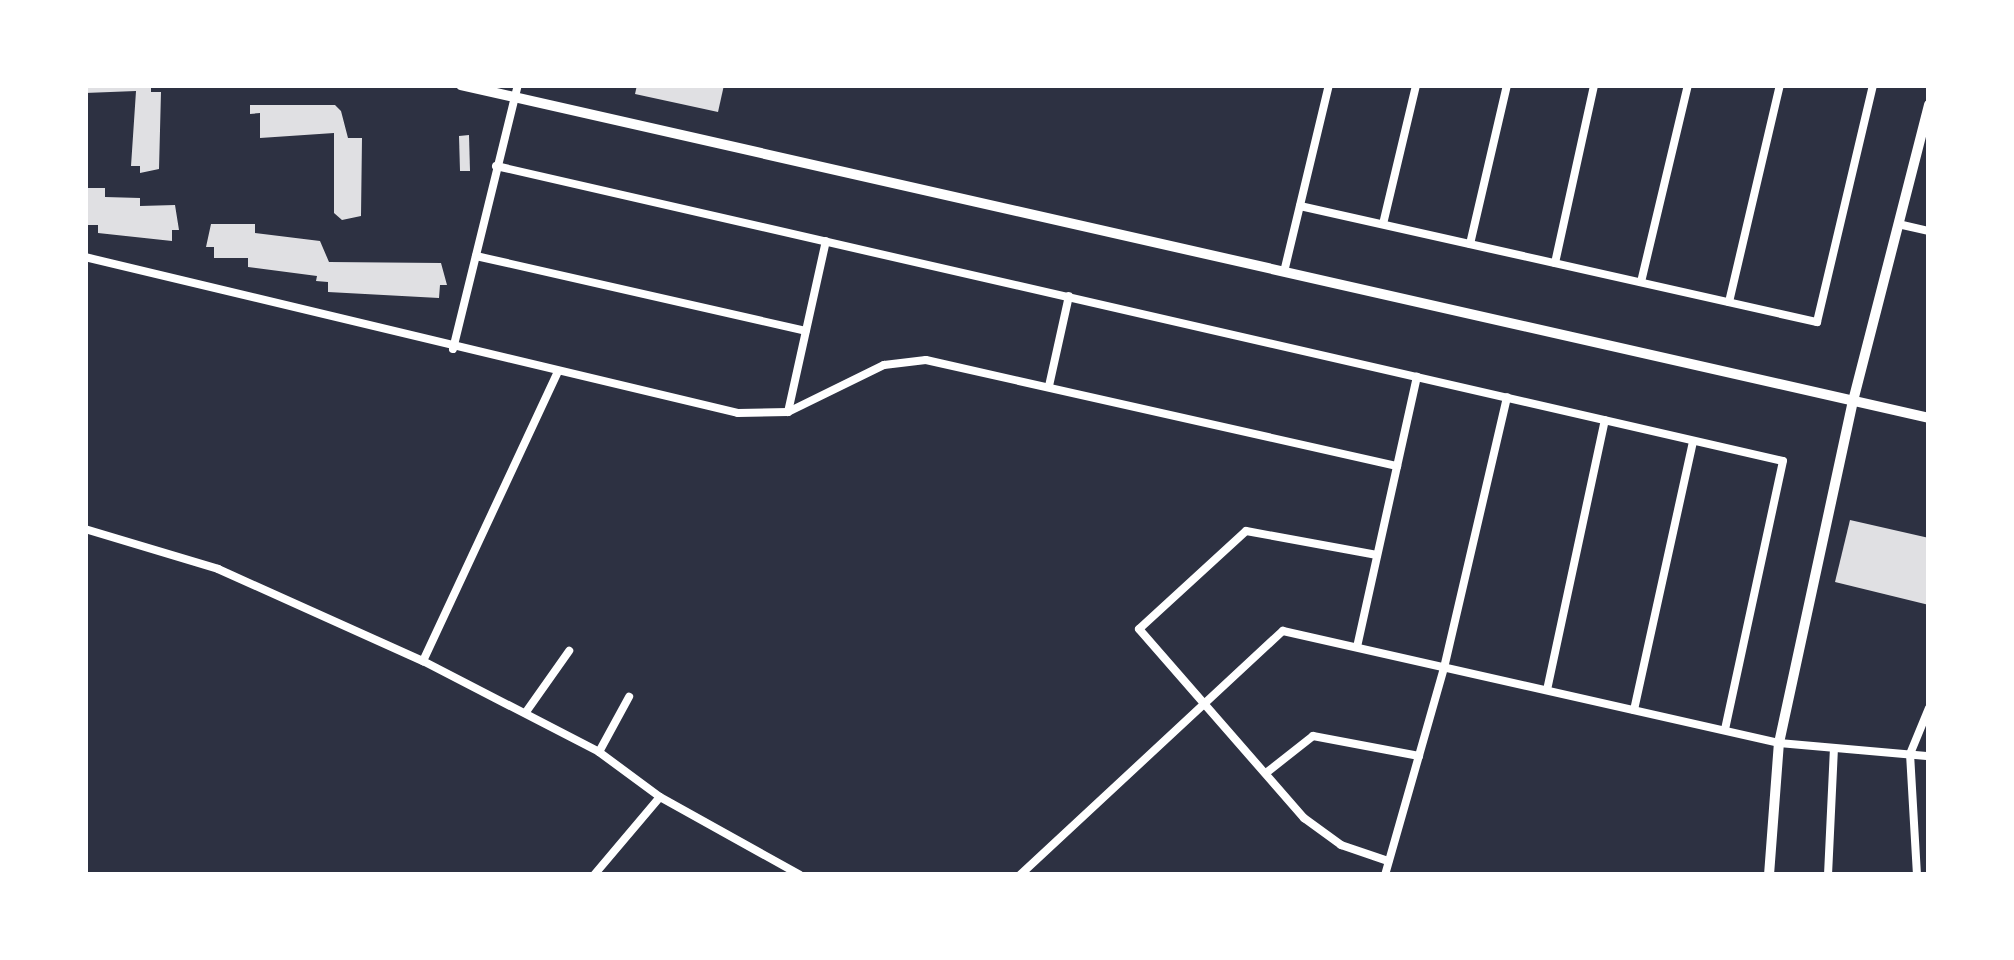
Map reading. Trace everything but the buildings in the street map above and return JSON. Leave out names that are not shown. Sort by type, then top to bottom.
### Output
[{"type":"street","points":[[461,85],[1929,418]]},
{"type":"street","points":[[453,348],[518,85]]},
{"type":"street","points":[[1284,272],[1329,85]]},
{"type":"street","points":[[1383,224],[1416,85]]},
{"type":"street","points":[[1470,244],[1508,85]]},
{"type":"street","points":[[1555,263],[1594,85]]},
{"type":"street","points":[[1642,282],[1688,85]]},
{"type":"street","points":[[1729,302],[1780,85]]},
{"type":"street","points":[[1300,206],[1817,322],[1873,85]]},
{"type":"street","points":[[1769,875],[1779,742],[1852,401],[1928,110]]},
{"type":"street","points":[[496,166],[1783,462],[1724,730]]},
{"type":"street","points":[[1898,224],[1929,231]]},
{"type":"street","points":[[788,412],[826,241]]},
{"type":"street","points":[[476,256],[806,331]]},
{"type":"street","points":[[85,257],[453,348],[738,412],[788,412],[865,372],[907,361],[1048,386],[1397,466]]},
{"type":"street","points":[[1048,386],[1069,296]]},
{"type":"street","points":[[423,660],[558,371]]},
{"type":"street","points":[[1357,647],[1418,377]]},
{"type":"street","points":[[1384,875],[1444,668],[1507,397]]},
{"type":"street","points":[[1548,690],[1605,420]]},
{"type":"street","points":[[1634,710],[1693,441]]},
{"type":"street","points":[[85,529],[218,569],[423,660],[599,752],[660,797],[800,875]]},
{"type":"street","points":[[1378,555],[1254,529],[1237,535],[1139,629],[1322,834],[1388,861]]},
{"type":"street","points":[[1020,875],[1202,700],[1283,631],[1779,742],[1929,756]]},
{"type":"street","points":[[526,712],[569,651]]},
{"type":"street","points":[[599,752],[628,696]]},
{"type":"street","points":[[1917,875],[1910,754],[1929,708]]},
{"type":"street","points":[[1266,772],[1313,736],[1419,756]]},
{"type":"street","points":[[1828,875],[1834,748]]},
{"type":"street","points":[[594,875],[660,797]]}]
